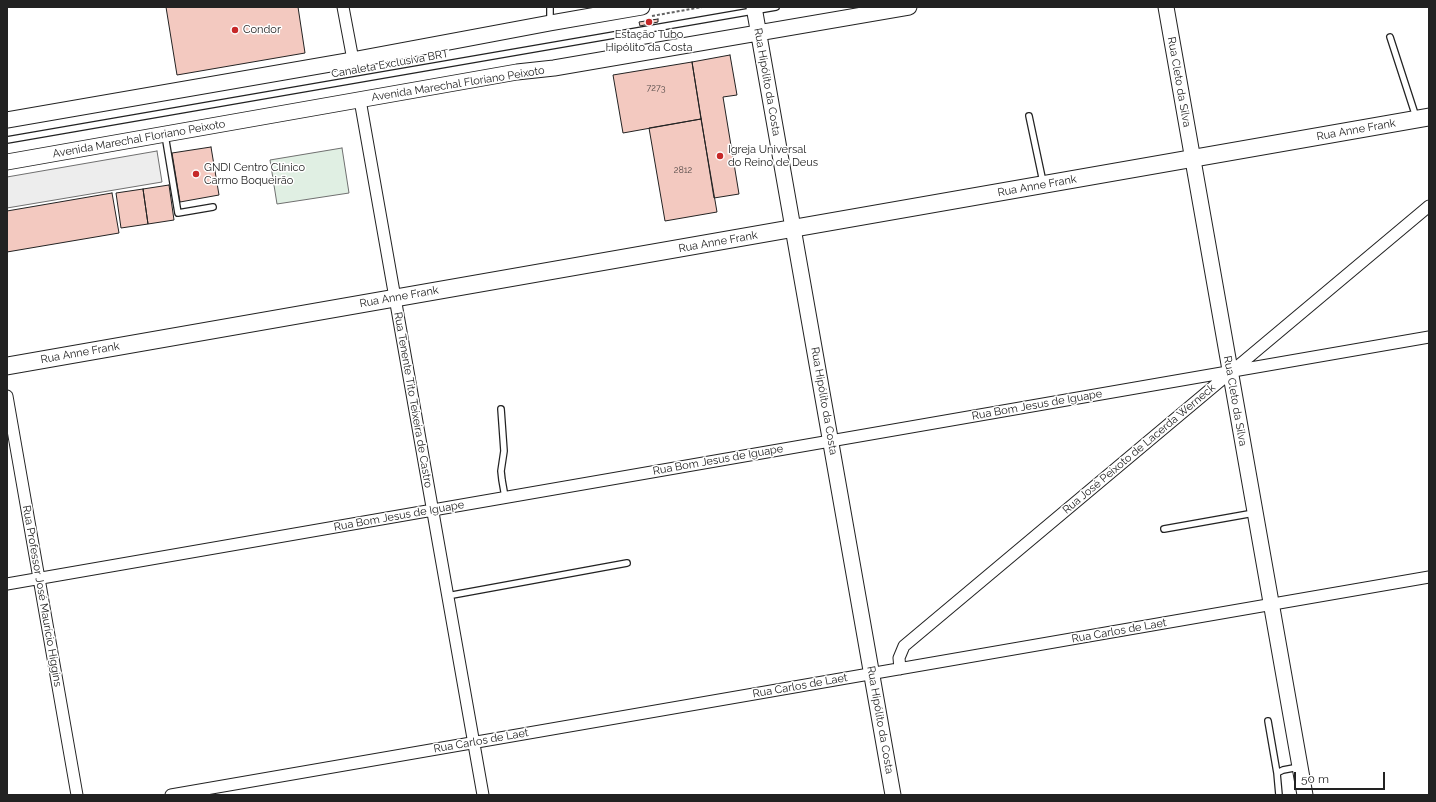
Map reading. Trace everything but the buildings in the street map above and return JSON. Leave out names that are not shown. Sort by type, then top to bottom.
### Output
[{"type":"main road","name":"Rua Anne Frank","points":[[7,366],[1423,118]]},
{"type":"street","points":[[344,7],[353,60]]},
{"type":"street","points":[[7,120],[353,60],[642,7]]},
{"type":"street","name":"Avenida Marechal Floriano Peixoto","points":[[7,162],[517,72],[554,68],[909,7]]},
{"type":"street","name":"Rua Cleto da Silva","points":[[1166,7],[1304,795]]},
{"type":"street","name":"Rua Hipólito da Costa","points":[[755,9],[893,795]]},
{"type":"street","name":"Rua Tenente Tito Teixeira de Castro","points":[[360,100],[482,795]]},
{"type":"street","name":"Rua José Peixoto de Lacerda Werneck","points":[[900,669],[899,658],[904,646],[1429,206]]},
{"type":"street","name":"Rua Bom Jesus de Iguape","points":[[7,584],[1429,337]]},
{"type":"street","name":"Rua Professor José Maurício Higgins","points":[[7,396],[77,795]]},
{"type":"street","name":"Rua Carlos de Laet","points":[[171,795],[1429,577]]},
{"type":"lane","points":[[550,7],[550,23]]},
{"type":"lane","name":"Canaleta Exclusiva BRT","points":[[7,140],[755,9],[776,7]]},
{"type":"lane","points":[[1390,37],[1423,118]]},
{"type":"lane","points":[[1029,116],[1043,185]]},
{"type":"lane","points":[[165,135],[178,213],[213,207]]},
{"type":"lane","points":[[501,409],[504,447],[502,480],[505,497]]},
{"type":"lane","points":[[1164,529],[1255,513]]},
{"type":"lane","points":[[447,596],[627,563]]},
{"type":"lane","points":[[1268,721],[1277,773],[1279,795]]},
{"type":"lane","points":[[1277,773],[1283,770],[1300,767]]},
{"type":"green space","points":[[342,148],[349,193],[277,204],[270,160]]},
{"type":"shaded area","points":[[157,151],[162,182],[7,208],[7,177]]},
{"type":"place","name":"Estação Tubo Hipólito da Costa","points":[[649,22]]},
{"type":"place","name":"Condor","points":[[235,30]]},
{"type":"place","name":"Igreja Universal do Reino de Deus","points":[[720,156]]},
{"type":"place","name":"GNDI Centro Clínico Carmo Boqueirão","points":[[196,174]]}]
